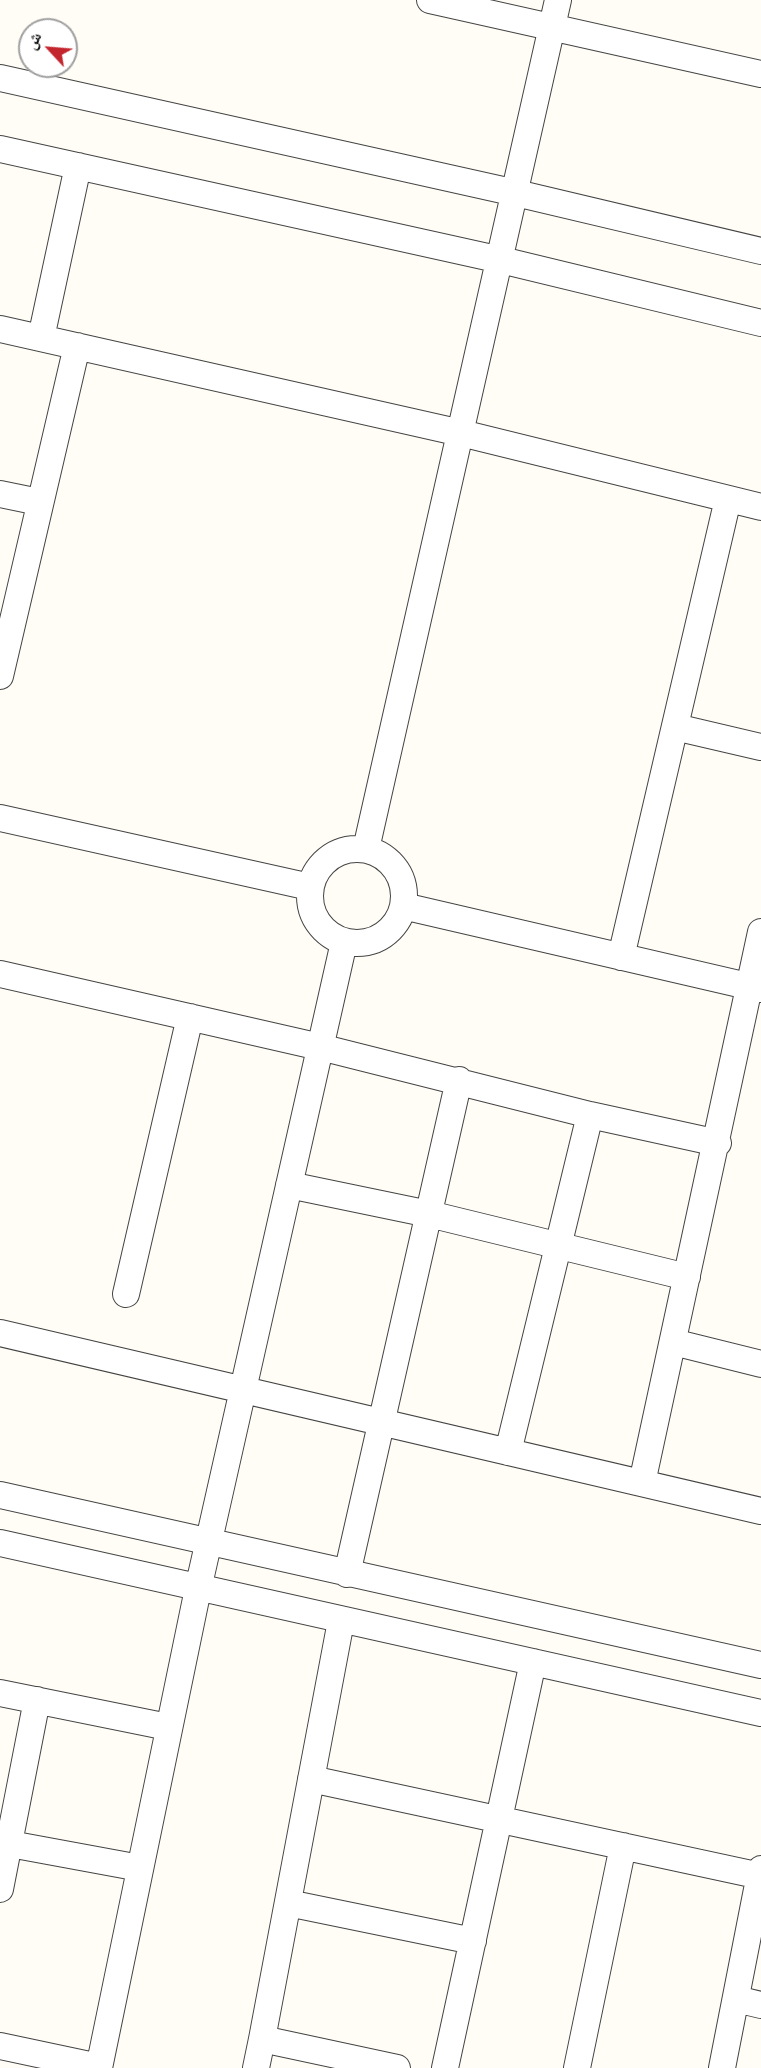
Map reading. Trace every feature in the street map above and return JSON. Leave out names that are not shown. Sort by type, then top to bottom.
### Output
[{"type":"street","points":[[430,0],[761,74]]},
{"type":"street","points":[[366,849],[558,0]]},
{"type":"street","points":[[0,78],[516,193],[761,251]]},
{"type":"street","points":[[0,149],[501,260],[761,323]]},
{"type":"street","points":[[41,338],[78,166]]},
{"type":"street","points":[[0,328],[461,433],[761,507]]},
{"type":"street","points":[[0,676],[76,346]]},
{"type":"street","points":[[0,494],[39,502]]},
{"type":"street","points":[[621,957],[728,499]]},
{"type":"street","points":[[675,727],[761,747]]},
{"type":"street","points":[[0,818],[310,887]]},
{"type":"street","points":[[366,849],[379,854],[397,870],[402,882],[403,906],[391,928],[381,936],[369,941],[344,942],[324,930],[316,921],[312,910],[310,887],[321,865],[331,856],[342,851],[366,849]]},
{"type":"street","points":[[403,906],[755,988]]},
{"type":"street","points":[[642,1483],[687,1277],[755,988],[761,932]]},
{"type":"street","points":[[0,2046],[99,2067],[208,1543],[344,942]]},
{"type":"street","points":[[0,974],[320,1047],[459,1080],[590,1115],[718,1143]]},
{"type":"street","points":[[126,1294],[190,1017]]},
{"type":"street","points":[[347,1574],[459,1080]]},
{"type":"street","points":[[508,1452],[560,1246],[590,1115]]},
{"type":"street","points":[[289,1185],[429,1214],[687,1277]]},
{"type":"street","points":[[0,1333],[761,1511]]},
{"type":"street","points":[[673,1342],[761,1364]]},
{"type":"street","points":[[0,1495],[761,1665]]},
{"type":"street","points":[[0,1543],[761,1713]]},
{"type":"street","points":[[256,2068],[340,1620]]},
{"type":"street","points":[[445,2068],[533,1662]]},
{"type":"street","points":[[0,1693],[168,1727]]},
{"type":"street","points":[[0,1889],[10,1844],[7,1818],[37,1700]]},
{"type":"street","points":[[311,1779],[760,1873],[722,2068]]},
{"type":"street","points":[[10,1844],[140,1868]]},
{"type":"street","points":[[577,2068],[623,1846]]},
{"type":"street","points":[[288,1903],[473,1941]]},
{"type":"street","points":[[736,1999],[761,2005]]},
{"type":"street","points":[[262,2039],[397,2068]]}]
